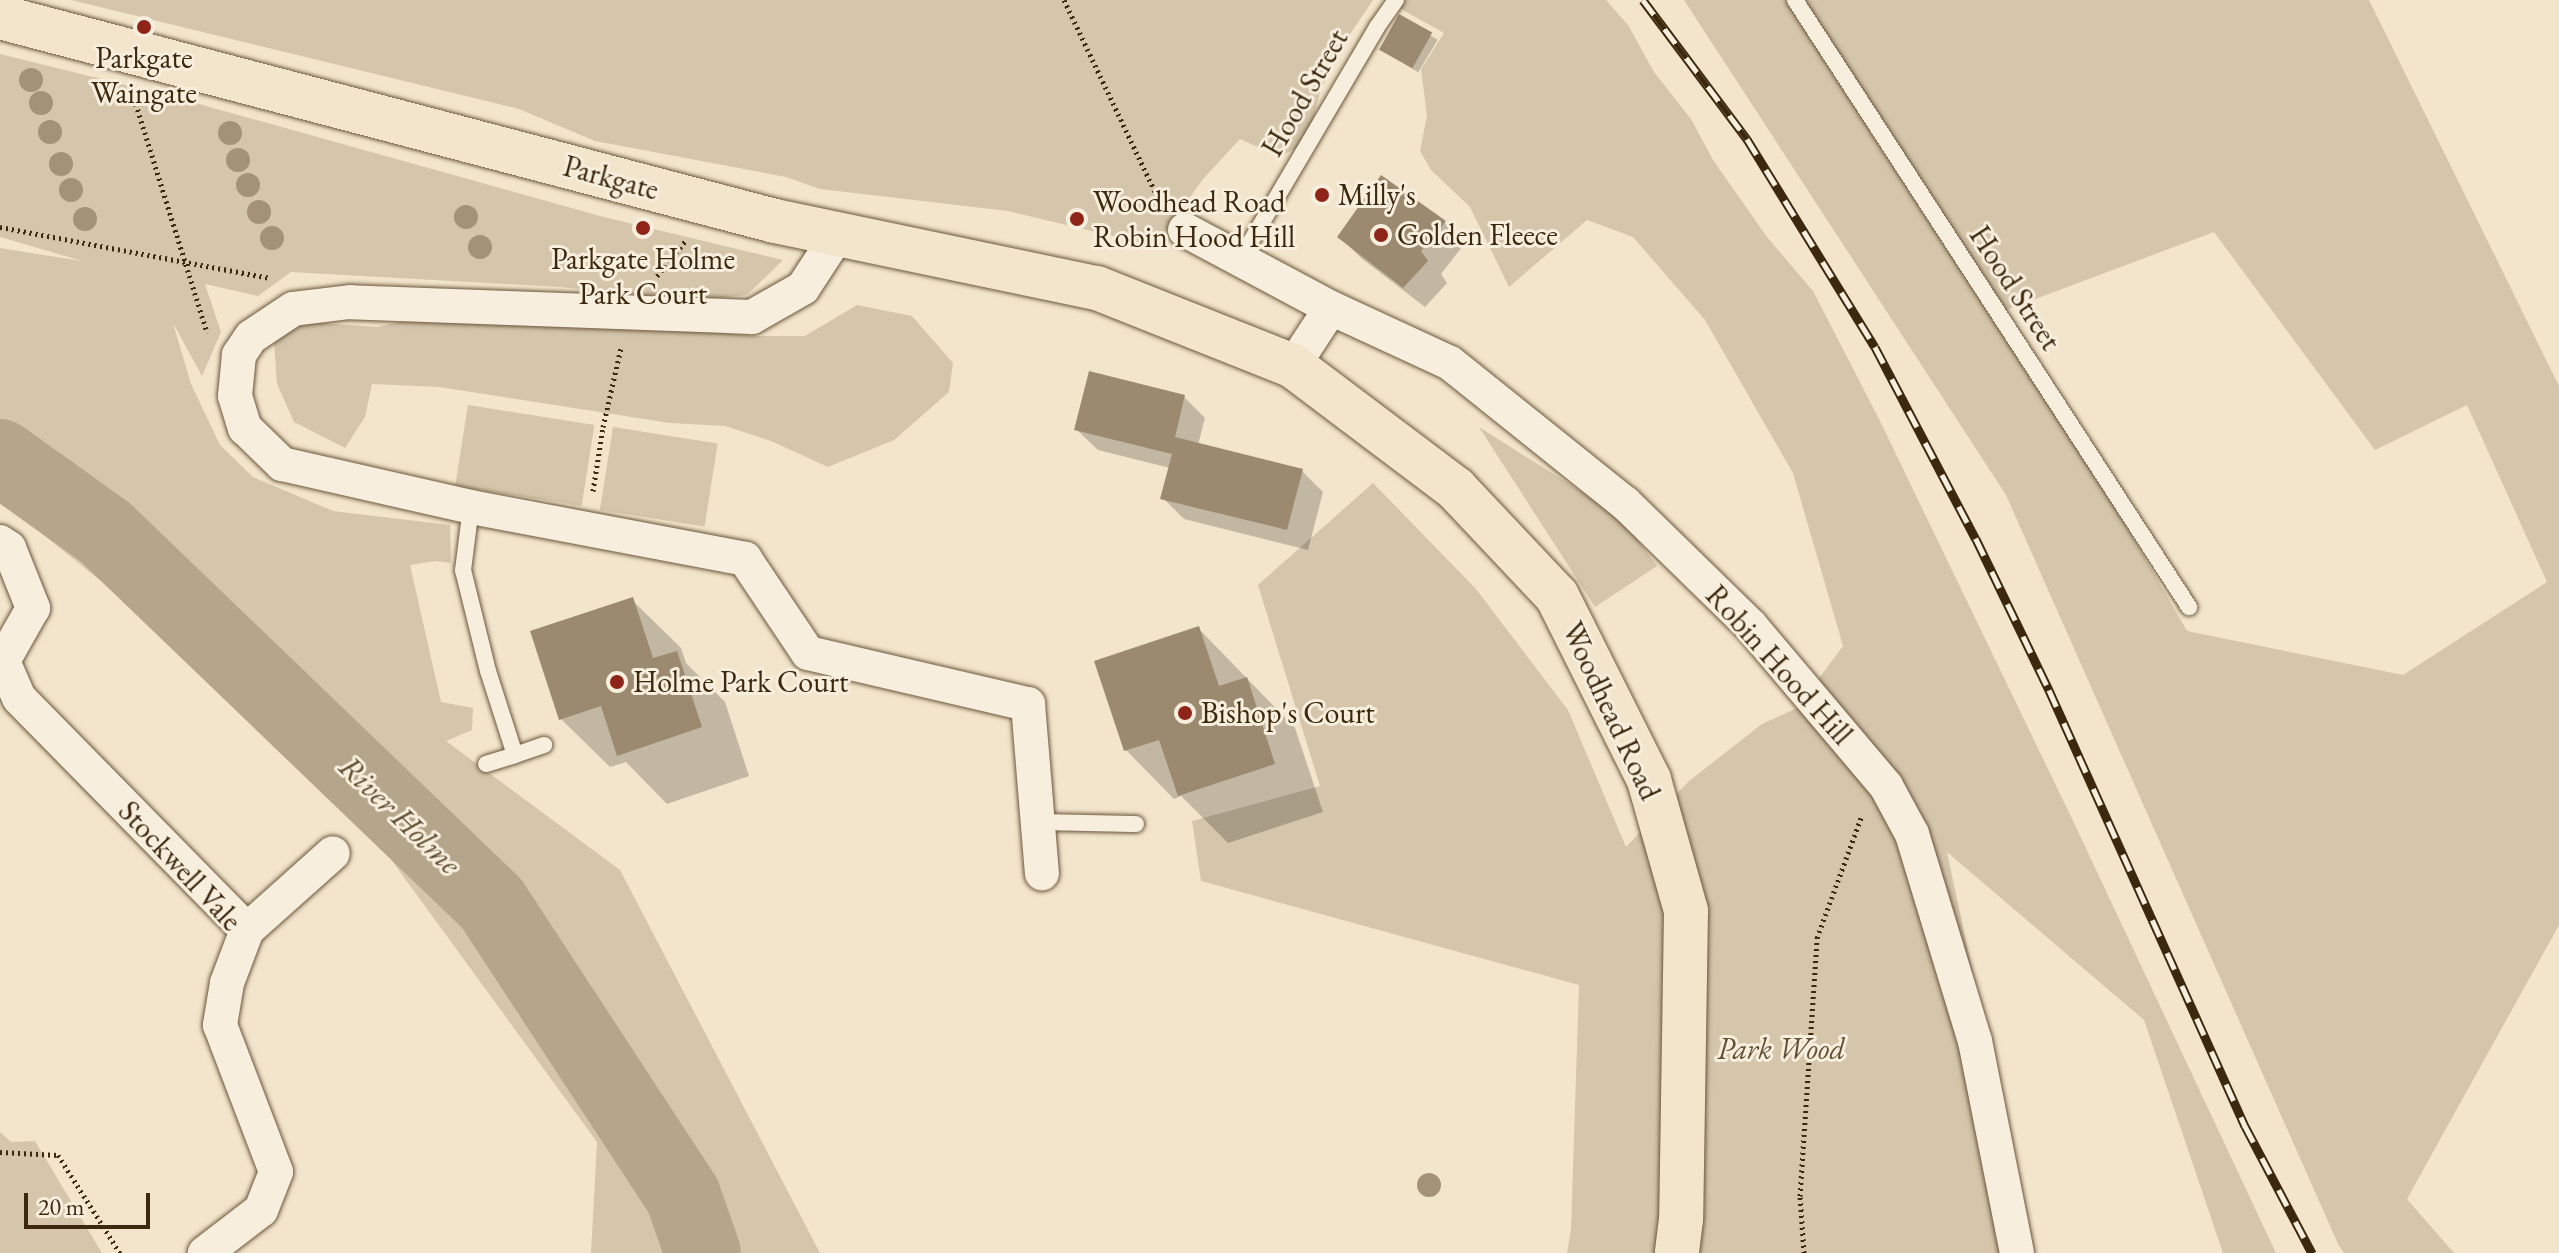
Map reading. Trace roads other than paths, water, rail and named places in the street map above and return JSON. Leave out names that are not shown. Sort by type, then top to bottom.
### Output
[{"type":"main road","name":"Parkgate","points":[[0,17],[837,236],[1097,288],[1222,335]]},
{"type":"main road","name":"Woodhead Road","points":[[1222,335],[1293,366],[1456,489],[1557,596],[1649,780],[1686,911],[1681,1219],[1677,1253]]},
{"type":"street","name":"Robin Hood Hill","points":[[1185,230],[1331,308],[1450,363],[1625,503],[1750,625],[1886,786],[1912,834],[1975,1041],[2017,1253]]},
{"type":"street","points":[[837,236],[803,288],[752,317],[350,302],[293,309],[251,337],[239,355],[235,396],[245,428],[282,464],[471,507],[745,559],[808,653],[1028,704],[1042,873]]},
{"type":"street","points":[[1293,366],[1331,308]]},
{"type":"street","name":"Stockwell Vale","points":[[0,542],[9,548],[33,608],[3,661],[19,698],[247,930],[227,983],[220,1025],[276,1172],[261,1210],[205,1253]]},
{"type":"street","points":[[247,930],[333,853]]},
{"type":"lane","name":"Hood Street","points":[[1241,258],[1396,0]]},
{"type":"lane","name":"Hood Street","points":[[1795,0],[2189,607]]},
{"type":"lane","points":[[471,507],[463,570],[488,671],[515,755]]},
{"type":"lane","points":[[486,764],[544,745]]},
{"type":"lane","points":[[1038,822],[1136,824]]},
{"type":"waterway","name":"River Holme","points":[[0,457],[106,533],[492,904],[683,1196],[703,1253]]},
{"type":"railway","points":[[1643,0],[1747,139],[1875,347],[1976,539],[2049,690],[2245,1126],[2312,1253]]},
{"type":"place","name":"Parkgate Waingate","points":[[144,27]]},
{"type":"place","name":"Milly's","points":[[1322,195]]},
{"type":"place","name":"Woodhead Road Robin Hood Hill","points":[[1077,219]]},
{"type":"place","name":"Parkgate Holme Park Court","points":[[643,228]]},
{"type":"place","name":"Golden Fleece","points":[[1381,235]]},
{"type":"place","name":"Holme Park Court","points":[[617,682]]},
{"type":"place","name":"Bishop's Court","points":[[1185,713]]},
{"type":"park label","name":"Park Wood","points":[[1781,1049]]}]
